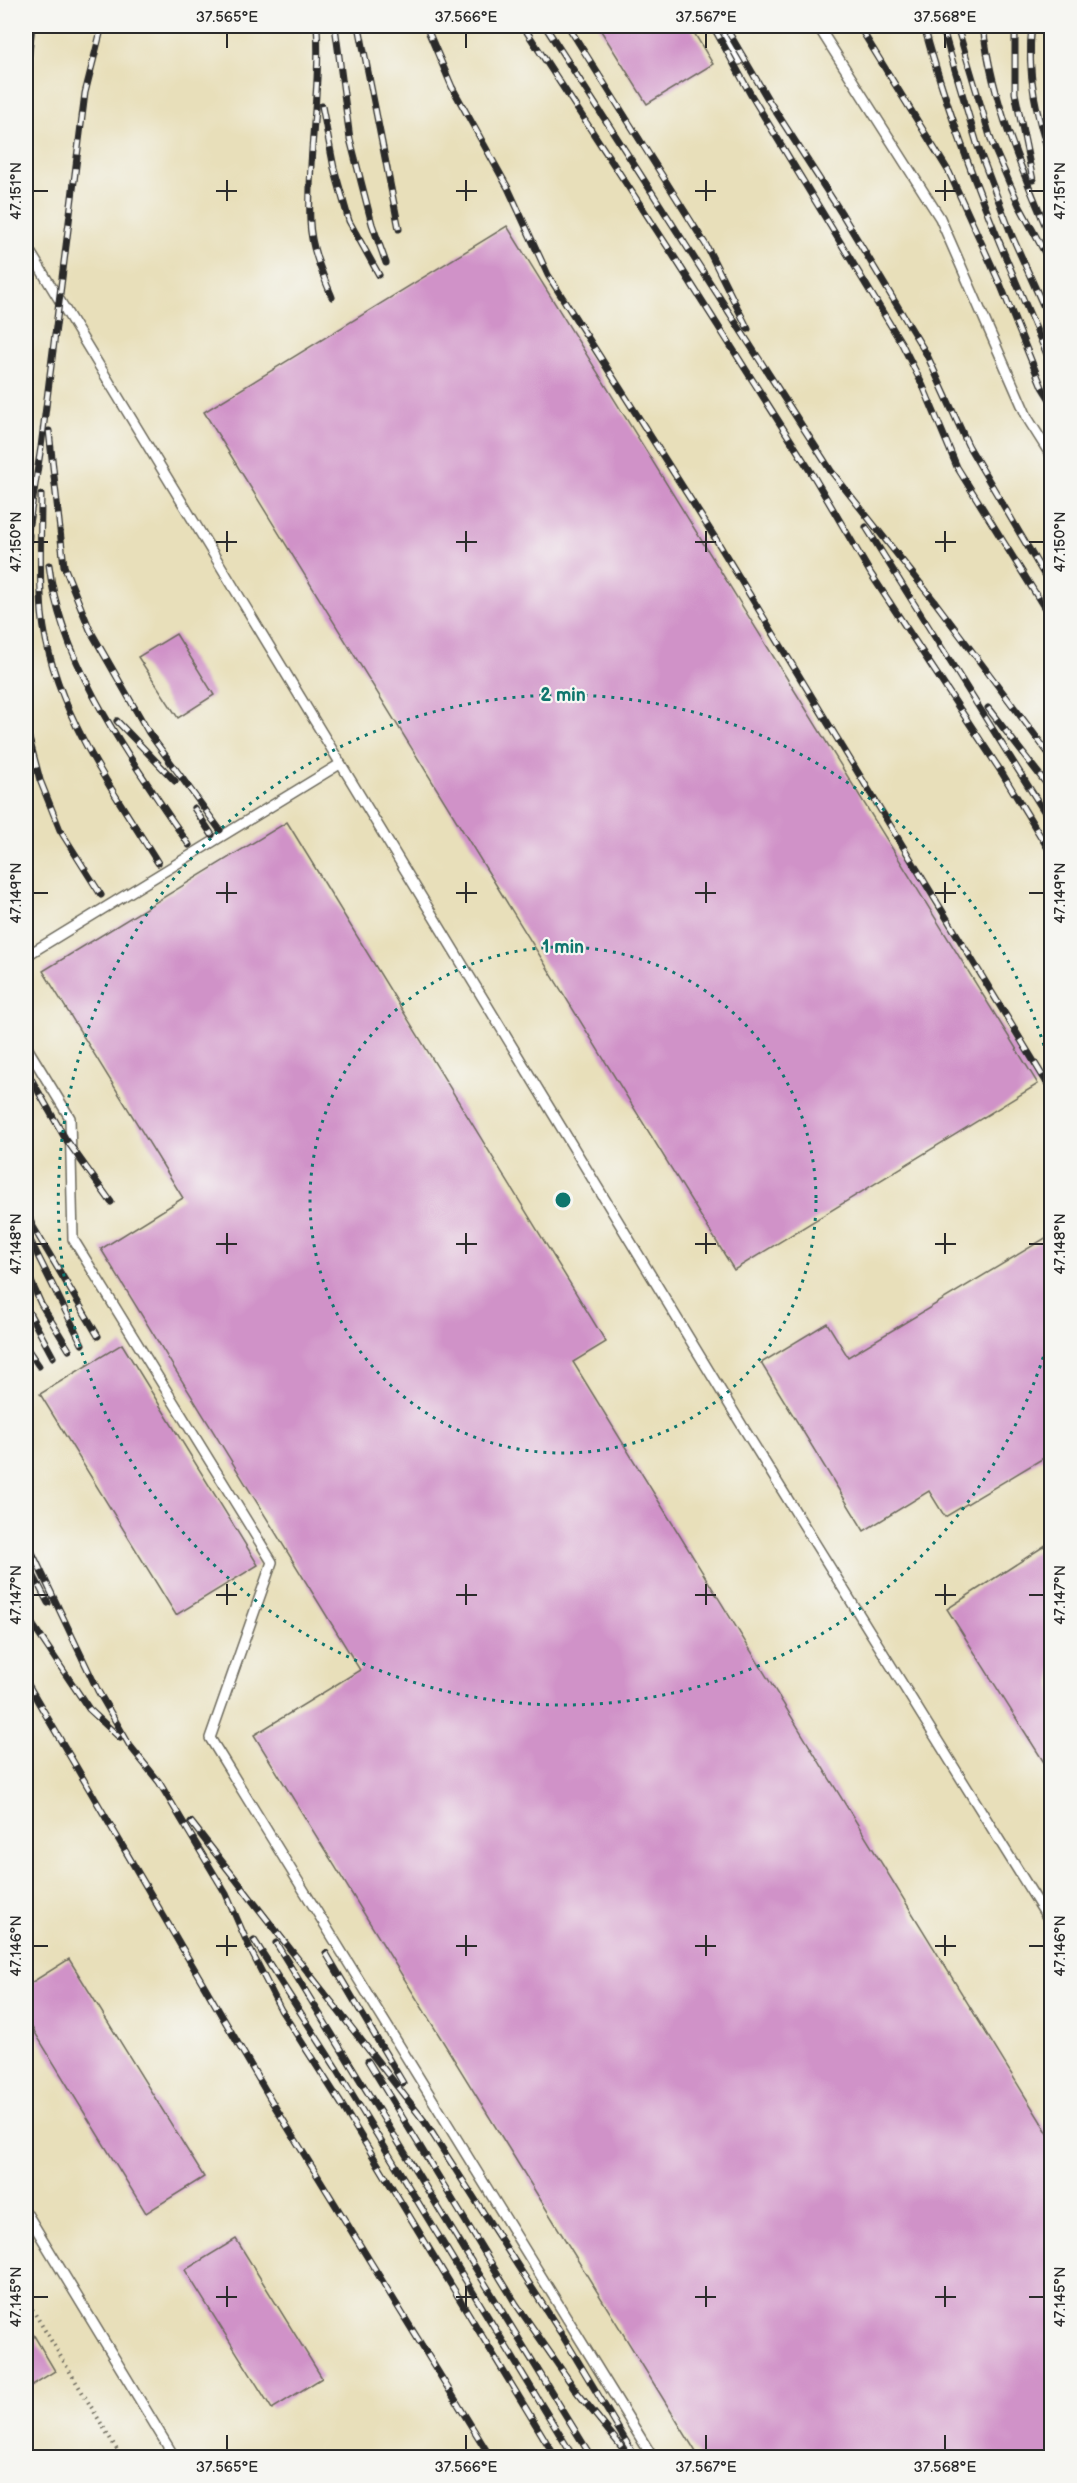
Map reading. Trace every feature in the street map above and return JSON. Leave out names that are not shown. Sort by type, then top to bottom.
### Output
[{"type":"lane","points":[[718,26],[739,60]]},
{"type":"lane","points":[[818,26],[940,218],[1028,419],[1052,457]]},
{"type":"lane","points":[[26,245],[746,1432],[1052,1925]]},
{"type":"lane","points":[[26,956],[340,764]]},
{"type":"lane","points":[[26,1046],[69,1118],[73,1239],[272,1562],[210,1738],[653,2457]]},
{"type":"lane","points":[[26,2212],[175,2457]]},
{"type":"path","points":[[26,2299],[122,2457]]},
{"type":"building","points":[[598,26],[690,26],[713,64],[647,104]]},
{"type":"building","points":[[507,226],[1038,1084],[734,1270],[204,412]]},
{"type":"building","points":[[176,634],[214,695],[178,718],[138,657]]},
{"type":"building","points":[[287,822],[606,1342],[573,1362],[1052,2140],[1052,2457],[699,2457],[254,1735],[360,1670],[101,1249],[183,1198],[43,971]]},
{"type":"building","points":[[1052,1234],[1052,1453],[945,1517],[929,1491],[864,1531],[761,1363],[827,1323],[848,1357]]},
{"type":"building","points":[[122,1344],[258,1565],[176,1615],[40,1394]]},
{"type":"building","points":[[1052,1541],[1052,1775],[947,1609]]},
{"type":"building","points":[[69,1959],[204,2177],[146,2213],[26,2018],[26,1986]]},
{"type":"building","points":[[236,2239],[322,2378],[272,2409],[185,2270]]},
{"type":"building","points":[[26,2322],[55,2371],[26,2389]]},
{"type":"railway","points":[[26,78],[32,26]]},
{"type":"railway","points":[[26,543],[41,447],[85,93],[102,26]]},
{"type":"railway","points":[[317,26],[318,50],[310,173],[310,222],[315,251],[332,297]]},
{"type":"railway","points":[[335,26],[350,139],[372,224],[386,263]]},
{"type":"railway","points":[[359,26],[399,229]]},
{"type":"railway","points":[[426,26],[452,87],[508,188],[548,275],[717,541],[1047,1083]]},
{"type":"railway","points":[[523,26],[673,255],[814,477],[871,574],[1002,773],[1052,855]]},
{"type":"railway","points":[[545,26],[831,471],[935,602],[1052,758]]},
{"type":"railway","points":[[568,26],[706,245],[748,329]]},
{"type":"railway","points":[[713,26],[751,95],[902,344],[923,386],[957,467],[1052,620]]},
{"type":"railway","points":[[725,26],[927,355],[968,445],[1052,588]]},
{"type":"railway","points":[[859,26],[949,172],[1001,286],[1042,387],[1052,403]]},
{"type":"railway","points":[[924,26],[966,156],[998,240],[1052,366]]},
{"type":"railway","points":[[942,26],[978,147],[1012,236],[1052,325]]},
{"type":"railway","points":[[957,26],[992,143],[1019,205],[1052,266]]},
{"type":"railway","points":[[983,26],[993,82],[1001,109],[1019,162],[1052,241]]},
{"type":"railway","points":[[1015,26],[1015,93],[1033,180]]},
{"type":"railway","points":[[1032,26],[1030,61],[1034,95],[1052,164]]},
{"type":"railway","points":[[322,106],[334,168],[349,221],[379,275]]},
{"type":"railway","points":[[49,431],[64,566],[90,630],[149,733],[220,830]]},
{"type":"railway","points":[[41,495],[42,613],[57,681],[70,713],[103,775],[158,863]]},
{"type":"railway","points":[[866,527],[1052,824]]},
{"type":"railway","points":[[26,572],[29,535]]},
{"type":"railway","points":[[49,565],[56,603],[68,640],[84,677],[123,747],[189,845]]},
{"type":"railway","points":[[988,708],[1052,791]]},
{"type":"railway","points":[[117,721],[175,781]]},
{"type":"railway","points":[[26,727],[40,780],[60,830],[101,895]]},
{"type":"railway","points":[[194,808],[212,835]]},
{"type":"railway","points":[[26,1070],[65,1138],[111,1202]]},
{"type":"railway","points":[[26,1208],[32,1225],[98,1336]]},
{"type":"railway","points":[[26,1232],[82,1344]]},
{"type":"railway","points":[[26,1270],[41,1304],[69,1350]]},
{"type":"railway","points":[[26,1307],[53,1357]]},
{"type":"railway","points":[[26,1347],[39,1366]]},
{"type":"railway","points":[[26,1532],[29,1546],[98,1691],[130,1746],[159,1782],[226,1894],[250,1949],[281,2010],[342,2105],[556,2458]]},
{"type":"railway","points":[[26,1561],[48,1603]]},
{"type":"railway","points":[[26,1615],[89,1709],[120,1738]]},
{"type":"railway","points":[[26,1681],[274,2105],[491,2458]]},
{"type":"railway","points":[[191,1822],[425,2122],[561,2333],[636,2458]]},
{"type":"railway","points":[[254,1940],[338,2071],[574,2458]]},
{"type":"railway","points":[[276,1943],[592,2458]]},
{"type":"railway","points":[[326,1953],[403,2083]]},
{"type":"railway","points":[[368,2061],[516,2304],[577,2392],[629,2456]]}]
